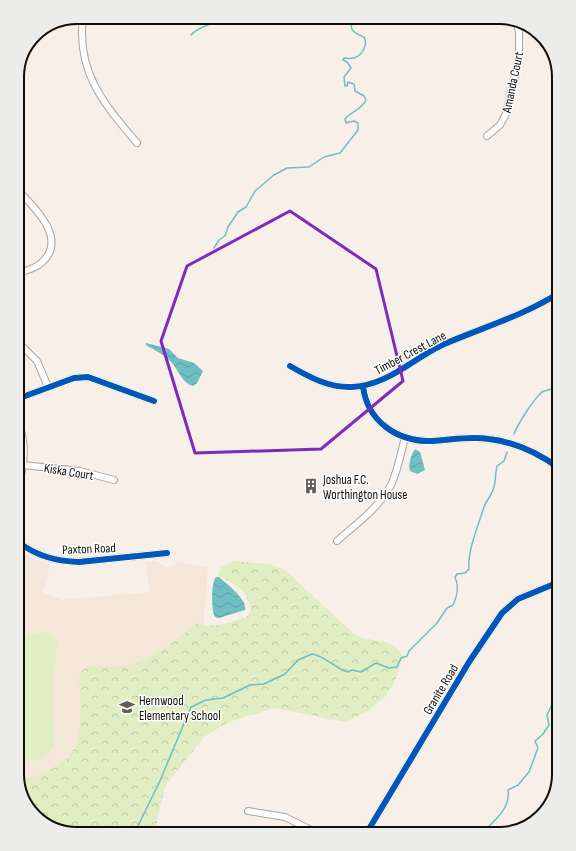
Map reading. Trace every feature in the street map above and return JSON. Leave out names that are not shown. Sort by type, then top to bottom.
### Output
[{"type":"street","points":[[83,24],[84,53],[91,79],[107,107],[137,142]]},
{"type":"street","name":"Amanda Court","points":[[487,136],[500,125],[507,108],[519,56],[518,28]]},
{"type":"street","points":[[24,196],[47,222],[51,244],[48,255],[40,264],[24,271]]},
{"type":"street","name":"Timber Crest Lane","points":[[290,366],[328,384],[345,387],[363,386],[384,380],[442,346],[525,312],[552,297]]},
{"type":"street","points":[[24,349],[37,361],[48,387]]},
{"type":"street","points":[[24,396],[74,378],[88,377],[154,401]]},
{"type":"street","points":[[363,386],[366,401],[374,416],[388,429],[405,437],[432,441],[460,438],[490,439],[530,450],[552,464]]},
{"type":"street","points":[[337,541],[374,508],[388,490],[396,471],[405,437]]},
{"type":"street","name":"Kiska Court","points":[[24,465],[80,471],[114,480]]},
{"type":"street","name":"Paxton Road","points":[[24,545],[39,555],[65,561],[78,562],[167,553]]},
{"type":"street","name":"Granite Road","points":[[370,827],[453,688],[502,614],[518,599],[552,585]]},
{"type":"street","points":[[248,811],[284,817],[305,827]]},
{"type":"highlighted area","points":[[290,211],[376,269],[403,381],[321,449],[195,453],[161,341],[187,266]]},
{"type":"shaded area","points":[[24,553],[36,560],[50,565],[43,592],[62,600],[149,592],[146,562],[155,561],[167,567],[175,565],[177,562],[208,567],[203,629],[30,799],[24,781]]},
{"type":"green space","points":[[233,561],[270,564],[285,570],[353,633],[362,638],[388,643],[396,647],[403,656],[394,684],[386,696],[368,711],[346,722],[274,708],[229,722],[205,736],[166,785],[156,827],[73,827],[50,820],[39,812],[31,801],[24,780],[51,770],[68,758],[73,752],[79,735],[80,726],[81,706],[79,679],[81,672],[90,666],[119,667],[141,661],[161,650],[198,623],[204,625],[217,625],[248,616],[251,609],[249,602],[239,588],[218,575],[220,568]]},
{"type":"green space","points":[[45,632],[57,641],[53,688],[55,742],[49,754],[38,760],[24,761],[24,636]]},
{"type":"water","points":[[146,343],[169,349],[178,358],[194,363],[203,371],[197,383],[193,386],[186,382],[169,360],[146,345]]},
{"type":"water","points":[[415,449],[420,452],[425,470],[417,474],[410,471],[409,468],[410,460]]},
{"type":"water","points":[[216,577],[219,577],[240,597],[245,606],[245,610],[219,618],[215,617],[212,597],[214,580]]},
{"type":"waterway","points":[[191,35],[199,29],[210,24]]},
{"type":"waterway","points":[[214,248],[219,240],[225,236],[228,227],[238,212],[246,207],[255,191],[274,175],[287,168],[309,167],[324,157],[340,153],[358,130],[358,123],[354,121],[346,123],[345,119],[362,106],[366,100],[364,96],[355,91],[354,84],[348,82],[347,86],[345,86],[344,77],[351,68],[348,63],[343,60],[344,58],[357,57],[364,49],[365,40],[364,37],[352,30],[351,24]]},
{"type":"waterway","points":[[514,434],[526,412],[538,396],[542,392],[552,389]]},
{"type":"waterway","points":[[137,827],[159,783],[191,707],[206,700],[223,698],[250,685],[264,684],[285,674],[298,660],[312,654],[322,657],[340,669],[348,672],[352,670],[361,672],[376,663],[389,668],[397,667],[401,658],[407,656],[409,651],[437,623],[447,608],[453,605],[456,599],[457,591],[455,577],[457,574],[465,573],[469,569],[472,546],[484,507],[494,488],[497,466],[504,461],[507,452]]},
{"type":"waterway","points":[[489,827],[504,809],[507,803],[508,790],[518,785],[529,772],[538,748],[535,741],[543,734],[549,725],[547,715],[552,704]]},
{"type":"cycle path","points":[[290,366],[312,378],[335,386],[352,387],[377,382],[399,371],[442,345],[516,315],[552,297]]},
{"type":"cycle path","points":[[24,396],[74,378],[88,377],[154,401]]},
{"type":"cycle path","points":[[363,386],[371,410],[377,419],[386,427],[407,438],[432,441],[460,438],[499,440],[526,449],[552,464]]},
{"type":"cycle path","points":[[24,546],[46,557],[79,562],[167,553]]},
{"type":"cycle path","points":[[370,827],[469,662],[502,613],[518,599],[552,585]]},
{"type":"place","name":"Joshua F.C. Worthington House","points":[[311,486]]},
{"type":"place","name":"Hernwood Elementary School","points":[[127,707]]}]
